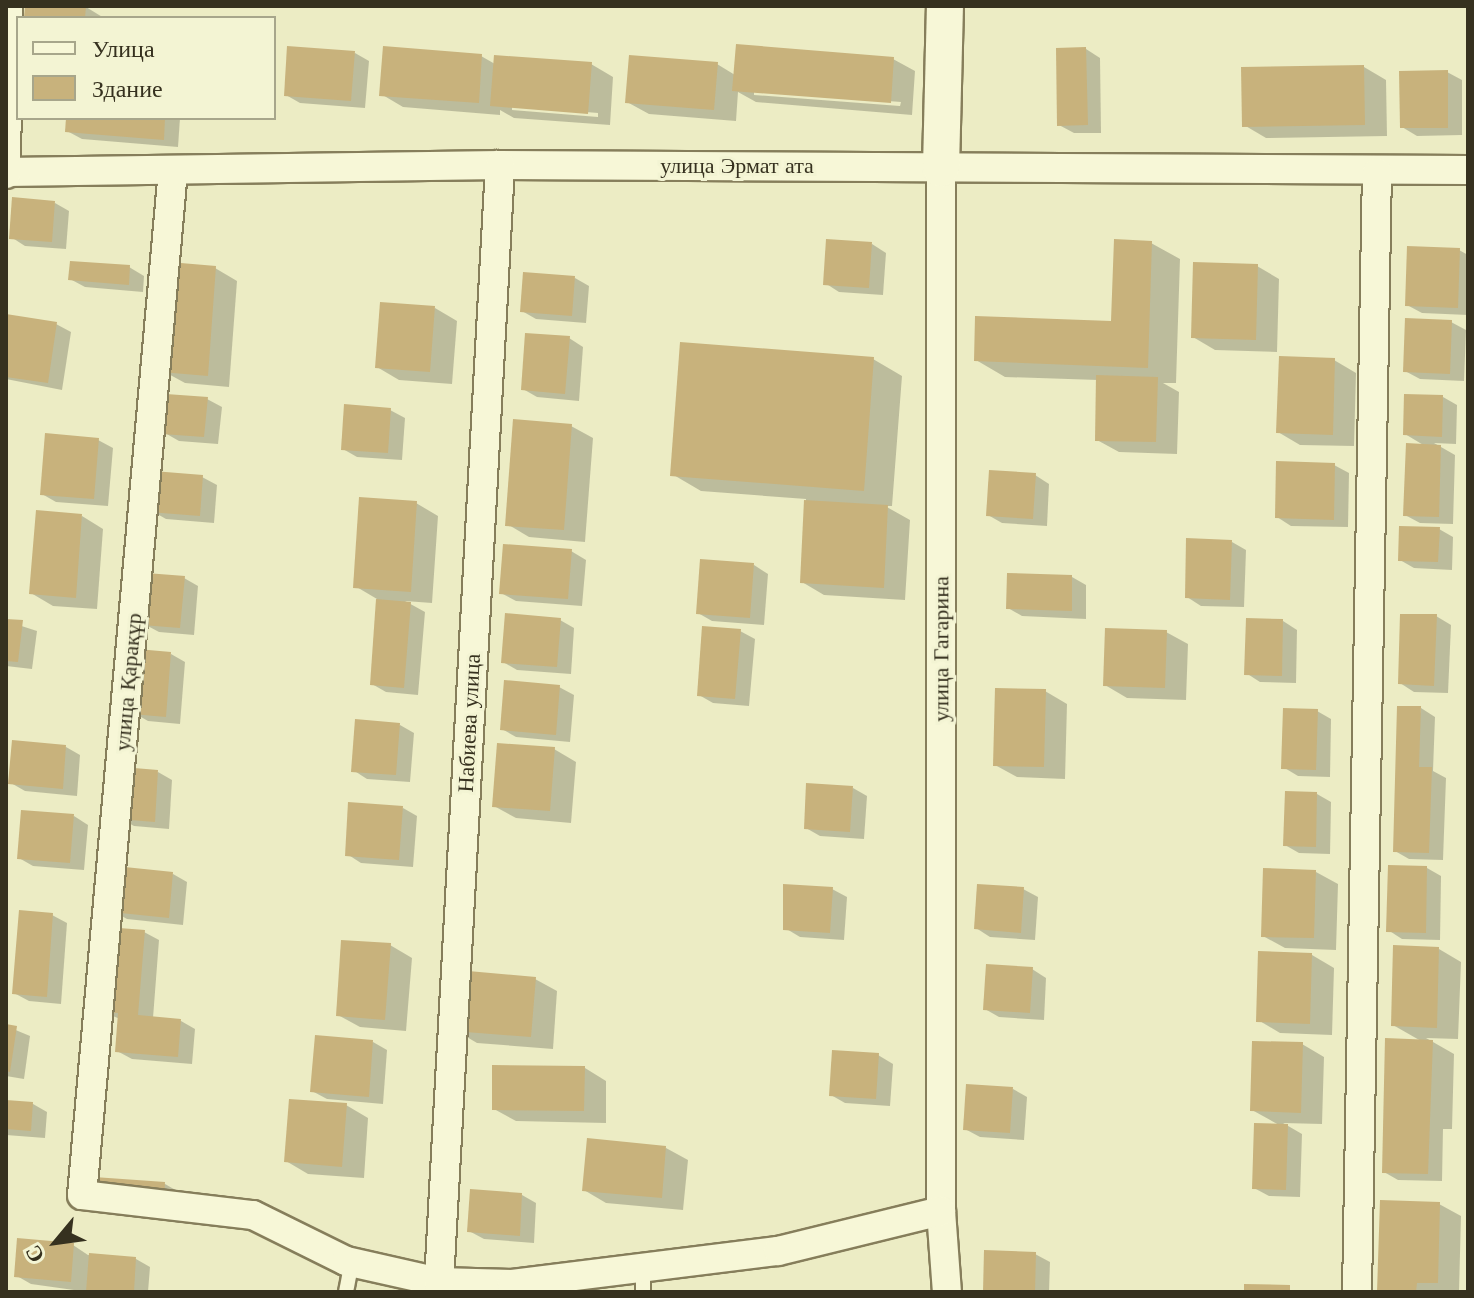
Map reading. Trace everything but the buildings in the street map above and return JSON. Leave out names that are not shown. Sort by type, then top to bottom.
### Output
[{"type":"street","points":[[6,173],[8,6]]},
{"type":"street","name":"улица Гагарина","points":[[945,6],[941,168],[941,1211],[947,1292]]},
{"type":"street","name":"улица Эрмат ата","points":[[6,173],[500,165],[1377,172],[1468,170]]},
{"type":"street","name":"Набиева улица","points":[[439,1282],[500,165]]},
{"type":"street","name":"улица Қарақұр","points":[[173,170],[82,1195],[253,1215],[352,1262]]},
{"type":"street","points":[[1357,1292],[1377,172]]},
{"type":"street","points":[[352,1262],[439,1282],[512,1284],[643,1280],[941,1211]]},
{"type":"lane","points":[[346,1292],[352,1262]]}]
